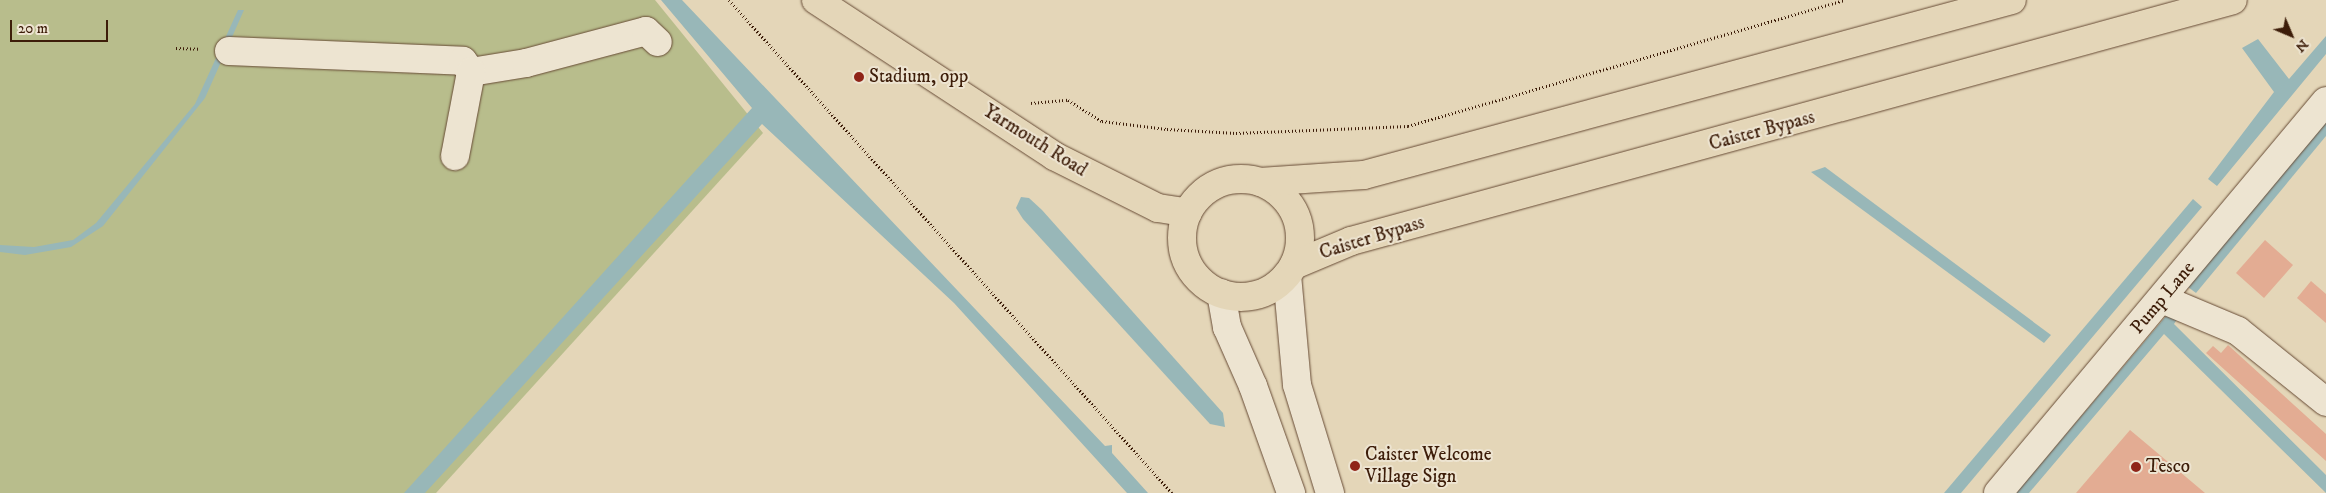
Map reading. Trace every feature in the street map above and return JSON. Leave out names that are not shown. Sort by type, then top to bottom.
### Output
[{"type":"main road","name":"Yarmouth Road","points":[[816,0],[980,108],[1105,183],[1158,208],[1188,213]]},
{"type":"main road","points":[[1260,182],[1293,208],[1300,237],[1290,270],[1257,295],[1221,294],[1198,278],[1188,263],[1183,236],[1188,213],[1211,187],[1229,180],[1260,182],[1364,175],[2012,0]]},
{"type":"main road","name":"Caister Bypass","points":[[1290,270],[1351,241],[2233,0]]},
{"type":"street","points":[[471,72],[526,63],[646,31],[658,42]]},
{"type":"street","points":[[219,50],[463,61],[471,72],[454,156]]},
{"type":"street","name":"Pump Lane","points":[[1998,493],[2162,300],[2326,101]]},
{"type":"street","points":[[1290,270],[1297,385],[1330,493]]},
{"type":"street","points":[[1221,294],[1227,327],[1253,386],[1291,493]]},
{"type":"street","points":[[2162,300],[2238,331],[2326,402]]},
{"type":"path","points":[[729,0],[1172,493]]},
{"type":"path","points":[[980,108],[1068,100],[1102,120],[1236,133],[1408,126],[1844,0]]},
{"type":"path","points":[[176,48],[219,50]]},
{"type":"green space","points":[[0,0],[655,0],[763,133],[436,493],[0,493]]},
{"type":"water","points":[[661,0],[682,0],[1105,446],[1112,445],[1112,453],[1148,493],[1127,493],[954,303],[762,124],[425,493],[404,493],[752,108]]},
{"type":"water","points":[[238,10],[244,10],[205,98],[103,226],[71,247],[25,255],[0,252],[0,245],[34,247],[73,240],[96,223],[195,104]]},
{"type":"water","points":[[2326,36],[2326,54],[2217,186],[2208,179],[2274,92],[2242,48],[2258,39],[2289,79]]},
{"type":"water","points":[[2326,120],[2326,136],[2196,293],[2188,287]]},
{"type":"water","points":[[1825,167],[2051,335],[2044,343],[1811,172]]},
{"type":"water","points":[[1021,197],[1029,198],[1042,210],[1223,413],[1225,427],[1210,424],[1023,219],[1016,208]]},
{"type":"water","points":[[2193,199],[2202,207],[1961,493],[1944,493]]},
{"type":"water","points":[[2172,309],[2179,316],[2174,324],[2326,475],[2326,493],[2164,334],[2029,493],[2016,493]]},
{"type":"building","points":[[2265,240],[2293,265],[2264,298],[2236,273]]},
{"type":"building","points":[[2311,281],[2326,294],[2326,323],[2297,298]]},
{"type":"building","points":[[2228,345],[2326,434],[2326,461],[2206,353],[2213,346],[2221,353]]},
{"type":"building","name":"Tesco","points":[[2130,430],[2142,440],[2205,493],[2076,493]]},
{"type":"place","name":"Stadium, opp","points":[[859,77]]},
{"type":"place","name":"Caister Welcome Village Sign","points":[[1355,466]]},
{"type":"place","name":"Tesco","points":[[2136,467]]}]
